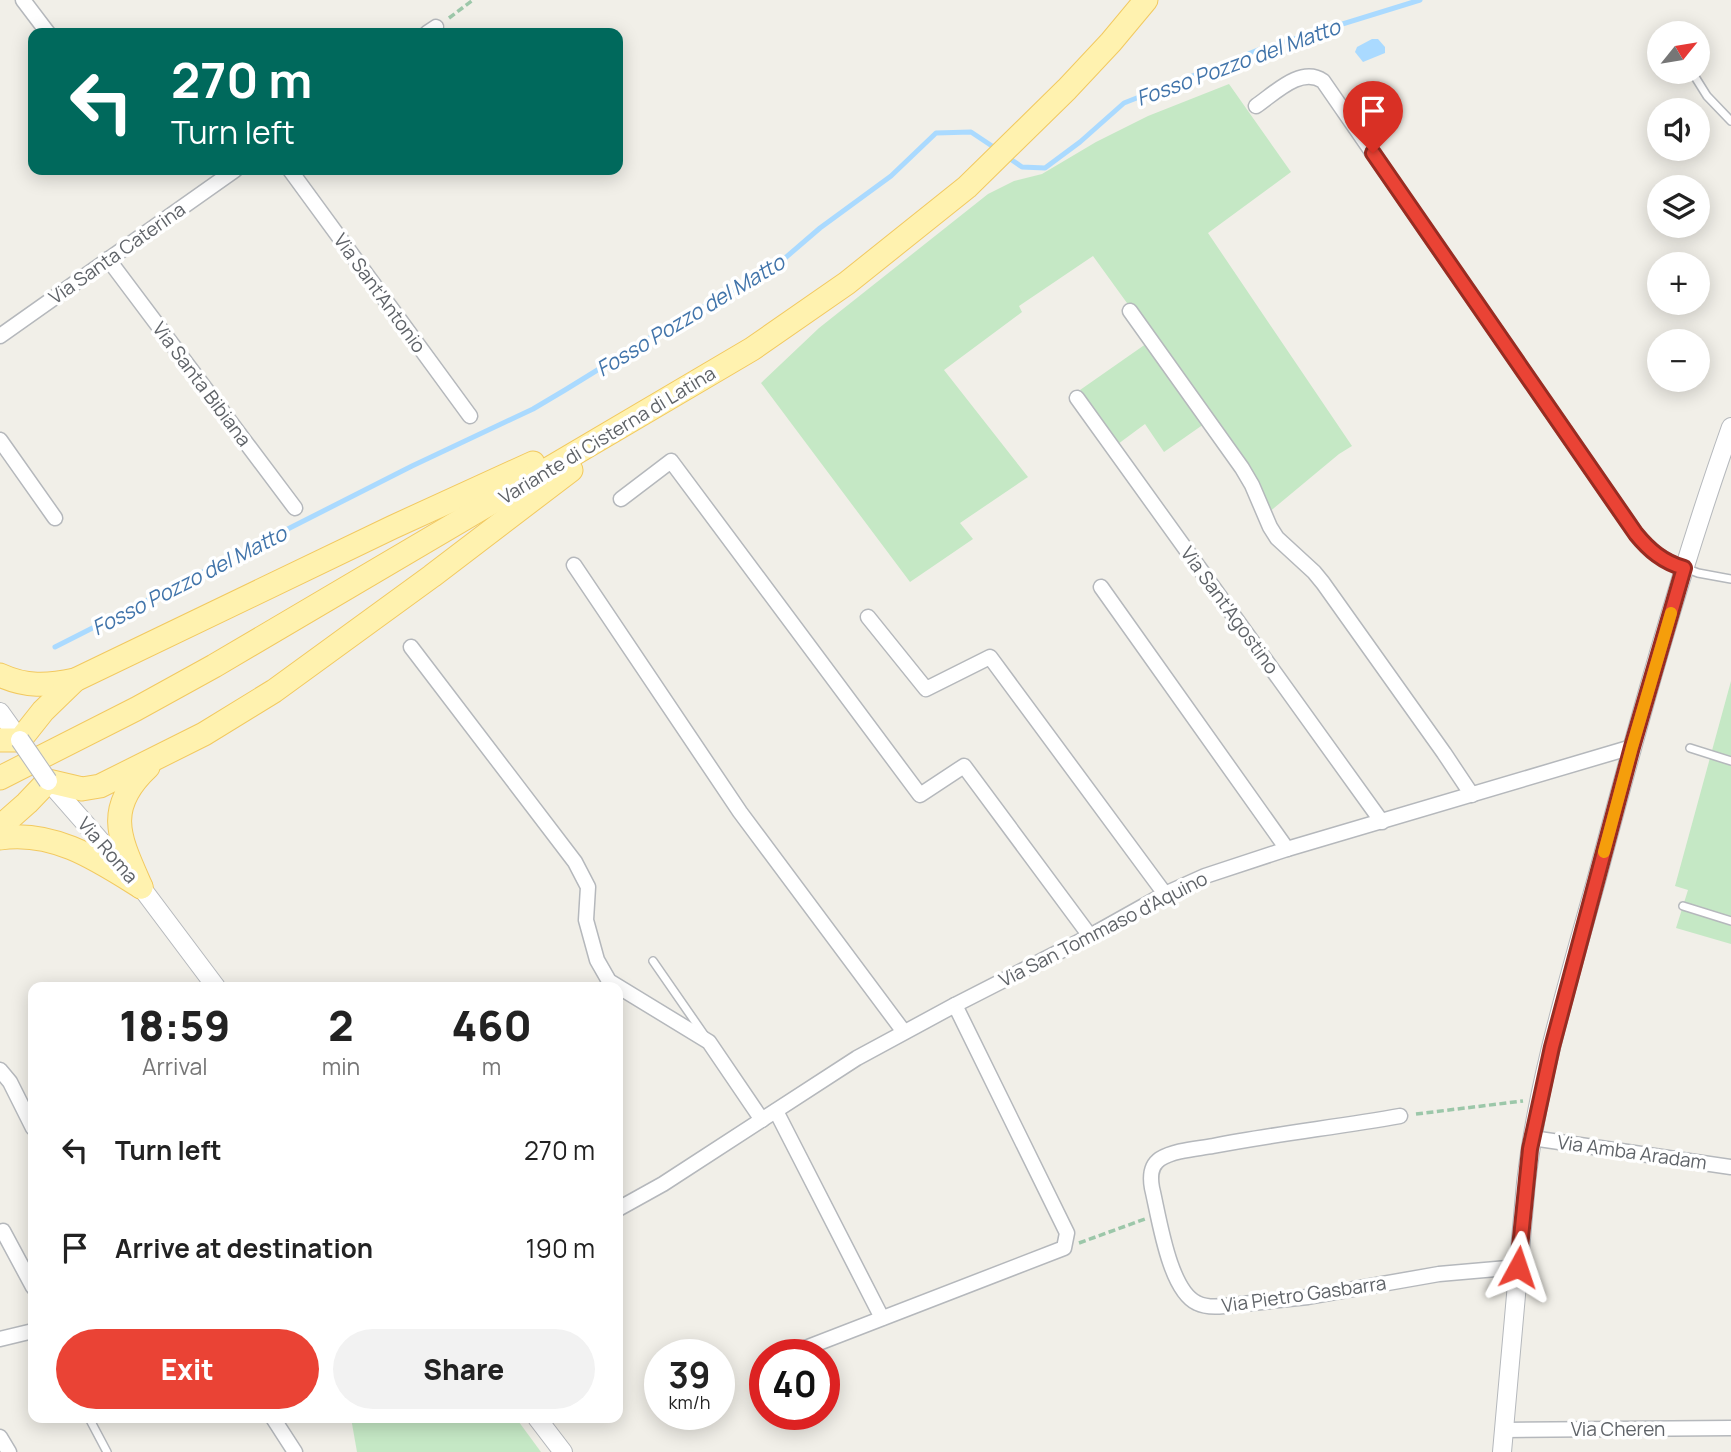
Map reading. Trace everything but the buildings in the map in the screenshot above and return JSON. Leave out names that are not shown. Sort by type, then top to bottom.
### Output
[{"type":"main road","name":"Variante di Cisterna di Latina","points":[[0,778],[214,666],[752,349],[847,283],[967,187],[1099,56],[1146,0]]},
{"type":"main road","points":[[0,675],[39,685],[75,680],[393,527],[651,409]]},
{"type":"main road","points":[[0,827],[48,781],[82,789],[94,788],[214,728],[284,684],[432,576],[651,409]]},
{"type":"main road","points":[[10,740],[75,680]]},
{"type":"main road","points":[[141,887],[122,838],[119,814],[134,783],[161,755]]},
{"type":"main road","points":[[0,838],[39,837],[62,844],[105,864],[141,887]]},
{"type":"street","points":[[23,0],[44,28]]},
{"type":"street","points":[[1256,106],[1298,78],[1314,76],[1323,82],[1636,534],[1653,552],[1684,568]]},
{"type":"street","name":"Via Santa Caterina","points":[[0,336],[227,175]]},
{"type":"street","name":"Via Sant'Antonio","points":[[294,175],[470,416]]},
{"type":"street","name":"Via Santa Bibiana","points":[[108,259],[295,508]]},
{"type":"street","points":[[1130,311],[1242,468],[1273,533],[1281,544],[1323,583],[1472,795]]},
{"type":"street","name":"Via Sant'Agostino","points":[[1077,398],[1382,822]]},
{"type":"street","points":[[1502,1452],[1532,1138],[1562,1006],[1632,747],[1684,568],[1731,427]]},
{"type":"street","points":[[0,440],[55,518]]},
{"type":"street","points":[[621,499],[671,461],[920,795],[964,766],[1090,936]]},
{"type":"street","points":[[574,565],[740,812],[904,1032]]},
{"type":"street","points":[[1101,587],[1287,849]]},
{"type":"street","points":[[869,617],[926,689],[990,657],[1165,894]]},
{"type":"street","points":[[411,648],[575,862],[588,887],[586,920],[597,960],[611,982]]},
{"type":"street","name":"Via Roma","points":[[0,712],[10,740],[141,887],[212,982]]},
{"type":"street","name":"Via San Tommaso d'Aquino","points":[[623,1206],[663,1184],[857,1058],[1165,894],[1205,876],[1287,849],[1632,747]]},
{"type":"street","points":[[623,990],[709,1042],[762,1120]]},
{"type":"street","points":[[828,1339],[1064,1248],[1067,1233],[956,1005]]},
{"type":"street","points":[[0,1070],[10,1082],[28,1119]]},
{"type":"street","points":[[776,1111],[882,1318]]},
{"type":"street","name":"Via Pietro Gasbarra","points":[[1400,1116],[1241,1140],[1175,1153],[1155,1164],[1151,1175],[1158,1214],[1171,1264],[1178,1282],[1189,1298],[1204,1306],[1224,1307],[1289,1300],[1423,1276],[1518,1267]]},
{"type":"street","name":"Via Amba Aradam","points":[[1532,1138],[1731,1167]]},
{"type":"street","points":[[3,1231],[28,1278]]},
{"type":"street","points":[[0,1339],[28,1332]]},
{"type":"street","points":[[276,1423],[295,1452]]},
{"type":"street","points":[[541,1423],[563,1452]]},
{"type":"street","name":"Via Cheren","points":[[1504,1430],[1731,1428]]},
{"type":"street","points":[[0,1437],[9,1452]]},
{"type":"lane","points":[[1700,84],[1731,121]]},
{"type":"lane","points":[[1684,568],[1731,579]]},
{"type":"lane","points":[[1690,748],[1731,761]]},
{"type":"lane","points":[[1683,906],[1731,921]]},
{"type":"lane","points":[[653,961],[709,1042]]},
{"type":"lane","points":[[92,1423],[107,1452]]},
{"type":"path","points":[[434,28],[473,0]]},
{"type":"path","points":[[1400,1116],[1541,1099]]},
{"type":"path","points":[[1064,1248],[1158,1214]]},
{"type":"green space","points":[[1229,84],[1291,172],[1208,233],[1352,446],[1262,518],[1250,489],[1204,424],[1164,452],[1145,424],[1118,444],[1080,390],[1153,339],[1093,256],[1019,306],[1022,312],[944,370],[1028,477],[960,523],[973,539],[910,582],[761,383],[819,328],[988,194],[1014,181],[1042,174],[1096,142],[1148,116]]},
{"type":"green space","points":[[1731,681],[1731,944],[1676,928],[1688,890],[1675,886]]},
{"type":"green space","points":[[352,1423],[520,1423],[541,1452],[357,1452]]},
{"type":"water","points":[[1372,39],[1378,39],[1385,47],[1385,53],[1363,62],[1355,52],[1357,47]]},
{"type":"waterway","name":"Fosso Pozzo del Matto","points":[[1006,156],[1022,167],[1045,168],[1080,142],[1124,103],[1258,50],[1420,0]]},
{"type":"waterway","name":"Fosso Pozzo del Matto","points":[[55,647],[412,466],[533,409],[677,321],[770,271],[820,228],[891,176],[936,133],[971,132],[998,150]]},
{"type":"slow traffic","points":[[1604,852],[1671,613]]},
{"type":"route","points":[[1373,153],[1636,534],[1653,552],[1684,568],[1632,747],[1546,1072],[1530,1149],[1518,1267]]}]
